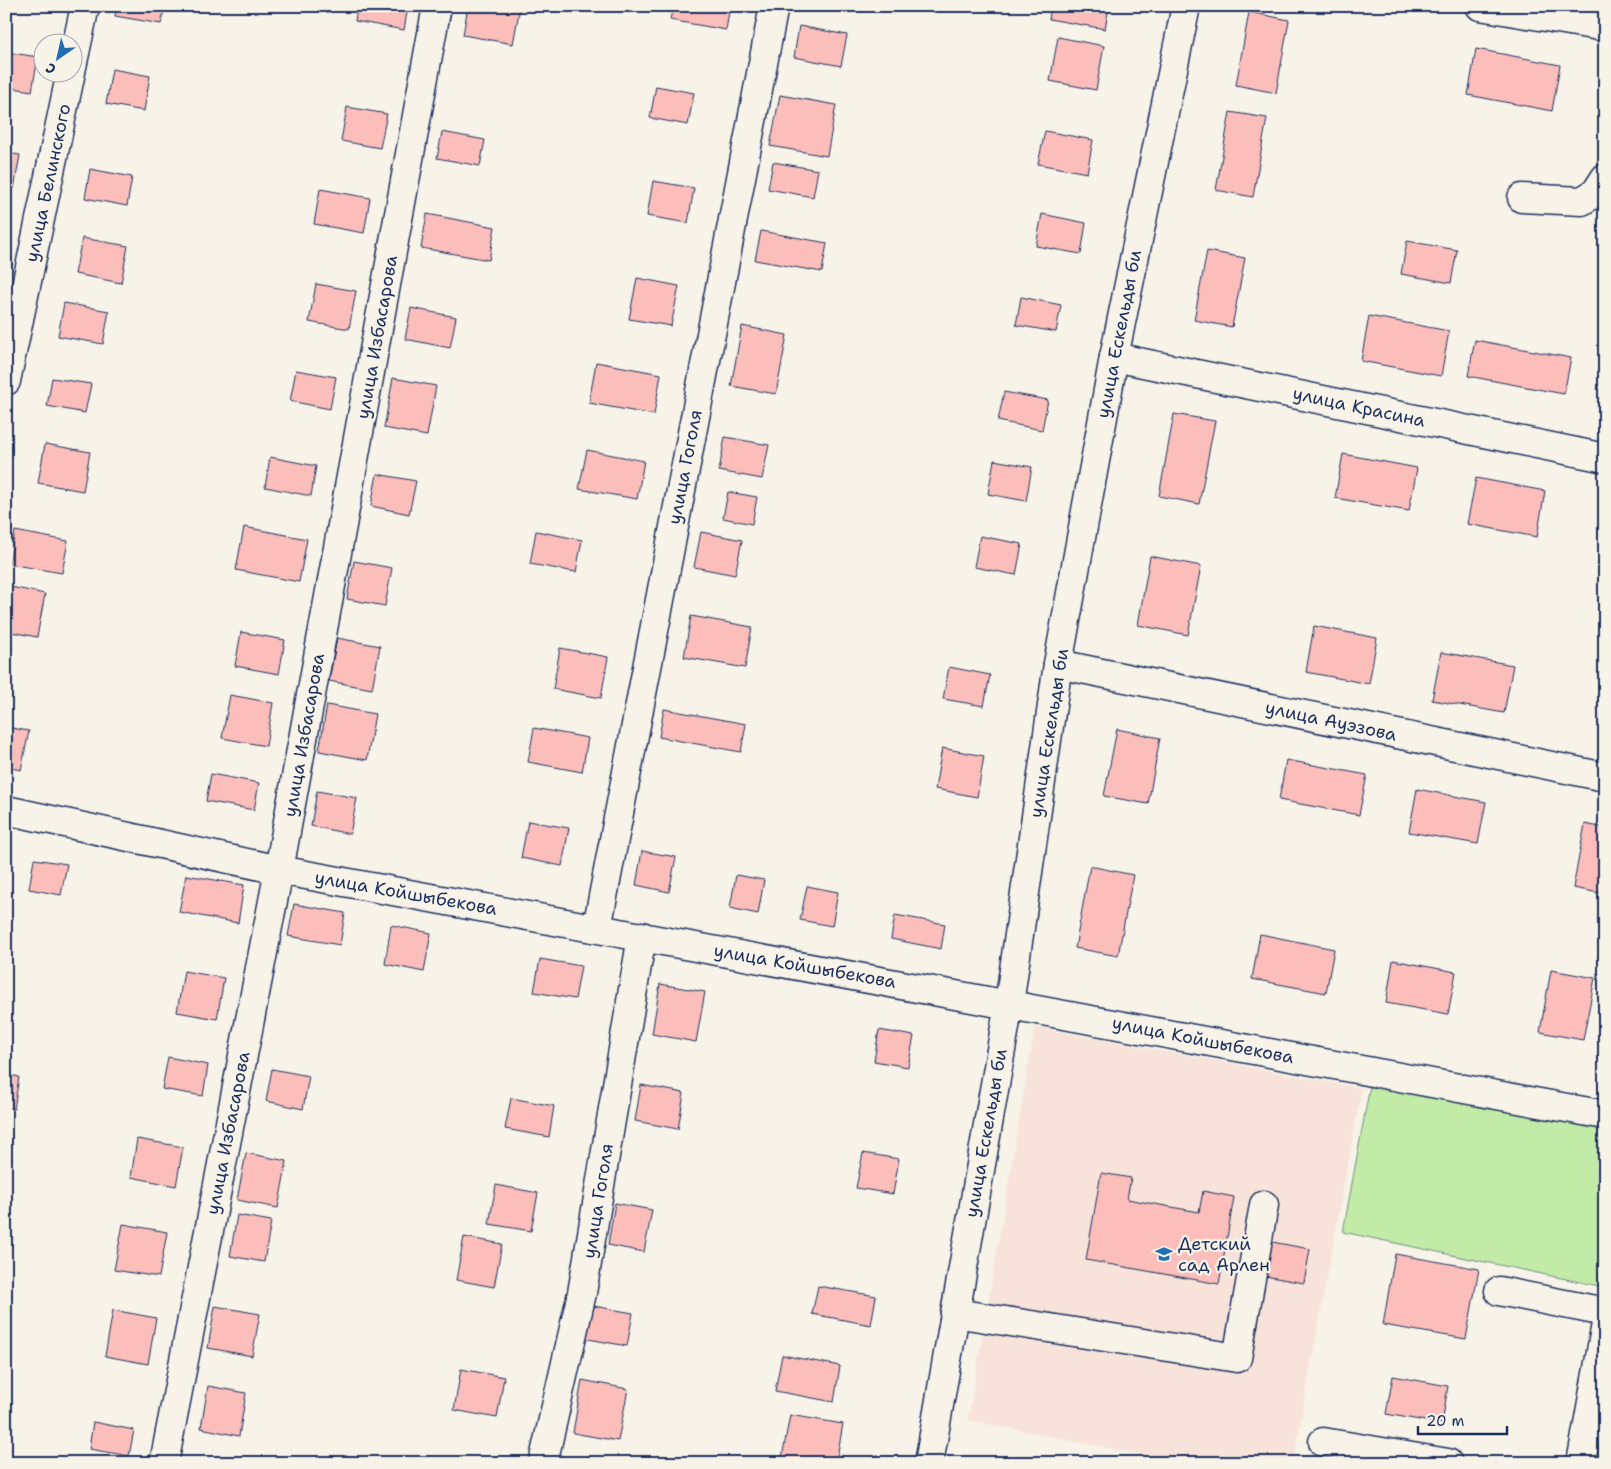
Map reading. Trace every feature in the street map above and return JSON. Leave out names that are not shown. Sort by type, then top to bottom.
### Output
[{"type":"street","points":[[79,32],[85,6]]},
{"type":"street","name":"улица Избасарова","points":[[164,1463],[279,870],[437,6]]},
{"type":"street","name":"улица Гоголя","points":[[597,928],[774,6]]},
{"type":"street","name":"улица Ескельды би","points":[[929,1463],[1009,1004],[1058,664],[1114,357],[1186,6]]},
{"type":"street","points":[[1480,6],[1546,12],[1605,27]]},
{"type":"street","name":"улица Белинского","points":[[6,381],[69,82]]},
{"type":"street","points":[[1522,198],[1582,201],[1596,192],[1605,178]]},
{"type":"street","name":"улица Красина","points":[[1114,357],[1605,458]]},
{"type":"street","name":"улица Ауэзова","points":[[1058,664],[1605,777]]},
{"type":"street","name":"улица Койшыбекова","points":[[8,818],[279,870],[1605,1115]]},
{"type":"street","name":"улица Гоголя","points":[[543,1463],[582,1293],[642,936]]},
{"type":"street","points":[[955,1313],[1236,1358],[1264,1205]]},
{"type":"street","points":[[1499,1291],[1605,1312]]},
{"type":"street","points":[[1581,1463],[1605,1329]]},
{"type":"street","points":[[1323,1442],[1448,1463]]},
{"type":"shaded area","name":"Детский сад Арлен","points":[[1035,1027],[1362,1088],[1293,1463],[1183,1463],[968,1420]]},
{"type":"green space","points":[[1370,1086],[1605,1125],[1605,1249],[1599,1286],[1343,1232]]},
{"type":"building","points":[[117,6],[165,6],[161,24],[115,16]]},
{"type":"building","points":[[357,6],[408,6],[404,30],[355,21]]},
{"type":"building","points":[[468,6],[520,7],[513,44],[463,35]]},
{"type":"building","points":[[673,6],[730,6],[726,30],[670,20]]},
{"type":"building","points":[[1051,6],[1109,6],[1105,29],[1049,19]]},
{"type":"building","points":[[1249,12],[1289,20],[1276,93],[1236,85]]},
{"type":"building","points":[[799,26],[847,35],[841,66],[794,57]]},
{"type":"building","points":[[1058,37],[1104,46],[1096,90],[1050,81]]},
{"type":"building","points":[[1476,49],[1560,65],[1552,111],[1468,95]]},
{"type":"building","points":[[6,52],[32,56],[32,82],[34,82],[32,91],[6,87]]},
{"type":"building","points":[[112,69],[150,76],[144,111],[106,104]]},
{"type":"building","points":[[656,86],[694,93],[688,125],[650,118]]},
{"type":"building","points":[[780,95],[836,105],[827,156],[770,146]]},
{"type":"building","points":[[347,107],[387,114],[380,148],[341,141]]},
{"type":"building","points":[[1230,112],[1267,118],[1253,197],[1216,190]]},
{"type":"building","points":[[1045,131],[1093,140],[1087,173],[1038,164]]},
{"type":"building","points":[[442,132],[485,140],[480,166],[437,158]]},
{"type":"building","points":[[6,153],[20,155],[14,189],[6,188]]},
{"type":"building","points":[[773,162],[818,170],[813,197],[768,189]]},
{"type":"building","points":[[90,169],[132,177],[127,206],[85,198]]},
{"type":"building","points":[[653,181],[694,188],[688,223],[647,216]]},
{"type":"building","points":[[320,189],[370,198],[364,233],[314,224]]},
{"type":"building","points":[[427,214],[495,227],[489,260],[421,248]]},
{"type":"building","points":[[1042,214],[1086,223],[1081,254],[1036,246]]},
{"type":"building","points":[[761,231],[827,243],[822,272],[755,260]]},
{"type":"building","points":[[82,238],[128,246],[121,283],[75,274]]},
{"type":"building","points":[[1407,241],[1457,250],[1451,283],[1401,274]]},
{"type":"building","points":[[1207,251],[1245,258],[1232,327],[1194,320]]},
{"type":"building","points":[[637,278],[679,286],[671,326],[629,319]]},
{"type":"building","points":[[316,284],[356,291],[349,329],[309,322]]},
{"type":"building","points":[[1021,297],[1061,305],[1056,332],[1016,325]]},
{"type":"building","points":[[64,303],[109,311],[103,344],[58,336]]},
{"type":"building","points":[[411,308],[456,317],[450,348],[405,339]]},
{"type":"building","points":[[1369,316],[1449,331],[1441,376],[1361,361]]},
{"type":"building","points":[[742,326],[787,335],[776,394],[731,386]]},
{"type":"building","points":[[1475,340],[1571,358],[1564,394],[1468,376]]},
{"type":"building","points":[[596,362],[661,374],[654,415],[589,403]]},
{"type":"building","points":[[296,370],[336,377],[330,409],[290,401]]},
{"type":"building","points":[[52,378],[91,384],[85,413],[47,406]]},
{"type":"building","points":[[393,378],[436,386],[427,436],[384,428]]},
{"type":"building","points":[[1004,392],[1048,400],[1042,430],[998,421]]},
{"type":"building","points":[[1174,414],[1215,421],[1199,504],[1159,496]]},
{"type":"building","points":[[725,437],[769,445],[762,479],[719,471]]},
{"type":"building","points":[[45,444],[90,452],[83,491],[38,483]]},
{"type":"building","points":[[587,450],[644,461],[637,499],[579,489]]},
{"type":"building","points":[[1343,454],[1417,468],[1409,511],[1335,498]]},
{"type":"building","points":[[270,457],[316,466],[311,496],[265,487]]},
{"type":"building","points":[[994,460],[1032,467],[1026,501],[988,494]]},
{"type":"building","points":[[377,474],[416,481],[409,514],[371,506]]},
{"type":"building","points":[[1476,478],[1545,491],[1537,537],[1467,524]]},
{"type":"building","points":[[728,492],[757,497],[752,524],[723,518]]},
{"type":"building","points":[[244,527],[307,539],[299,582],[236,570]]},
{"type":"building","points":[[15,531],[68,541],[62,573],[9,564]]},
{"type":"building","points":[[536,531],[582,540],[576,572],[530,564]]},
{"type":"building","points":[[701,532],[742,540],[735,575],[694,567]]},
{"type":"building","points":[[980,536],[1022,544],[1016,575],[974,567]]},
{"type":"building","points":[[1150,556],[1201,566],[1188,635],[1138,625]]},
{"type":"building","points":[[354,561],[392,568],[385,606],[347,599]]},
{"type":"building","points":[[6,586],[45,594],[37,637],[6,631]]},
{"type":"building","points":[[691,616],[752,627],[745,668],[684,657]]},
{"type":"building","points":[[1314,626],[1377,638],[1369,684],[1306,672]]},
{"type":"building","points":[[241,632],[285,640],[279,674],[235,666]]},
{"type":"building","points":[[337,638],[380,646],[372,689],[329,681]]},
{"type":"building","points":[[560,648],[608,657],[601,698],[553,689]]},
{"type":"building","points":[[1441,652],[1513,665],[1504,713],[1432,700]]},
{"type":"building","points":[[949,667],[990,675],[984,706],[943,699]]},
{"type":"building","points":[[230,695],[273,703],[266,746],[222,738]]},
{"type":"building","points":[[1605,700],[1605,726],[1600,725]]},
{"type":"building","points":[[327,705],[375,714],[367,760],[319,751]]},
{"type":"building","points":[[664,709],[746,724],[741,752],[659,737]]},
{"type":"building","points":[[6,727],[29,731],[21,770],[6,767]]},
{"type":"building","points":[[534,728],[588,738],[582,772],[528,762]]},
{"type":"building","points":[[1117,729],[1160,738],[1148,804],[1104,796]]},
{"type":"building","points":[[942,748],[984,756],[977,797],[935,789]]},
{"type":"building","points":[[1286,760],[1367,775],[1359,815],[1279,800]]},
{"type":"building","points":[[211,774],[259,783],[254,810],[206,801]]},
{"type":"building","points":[[1417,789],[1486,802],[1478,844],[1409,832]]},
{"type":"building","points":[[317,791],[357,798],[350,834],[311,826]]},
{"type":"building","points":[[528,821],[569,828],[562,866],[521,858]]},
{"type":"building","points":[[1585,824],[1605,828],[1605,894],[1573,888]]},
{"type":"building","points":[[642,851],[676,857],[669,892],[636,885]]},
{"type":"building","points":[[34,859],[67,864],[61,895],[29,889]]},
{"type":"building","points":[[1090,866],[1133,875],[1118,956],[1075,948]]},
{"type":"building","points":[[186,875],[244,885],[238,923],[179,912]]},
{"type":"building","points":[[736,875],[764,880],[758,914],[730,908]]},
{"type":"building","points":[[807,886],[838,892],[832,926],[800,920]]},
{"type":"building","points":[[294,904],[345,913],[340,945],[288,936]]},
{"type":"building","points":[[895,915],[945,924],[941,949],[891,939]]},
{"type":"building","points":[[391,925],[431,933],[424,972],[385,964]]},
{"type":"building","points":[[1260,934],[1334,949],[1326,993],[1252,979]]},
{"type":"building","points":[[540,959],[581,966],[575,999],[534,992]]},
{"type":"building","points":[[1393,960],[1456,972],[1448,1014],[1386,1003]]},
{"type":"building","points":[[1551,970],[1595,978],[1583,1040],[1540,1032]]},
{"type":"building","points":[[184,971],[224,978],[217,1019],[177,1012]]},
{"type":"building","points":[[660,984],[705,992],[696,1042],[652,1034]]},
{"type":"building","points":[[879,1030],[914,1036],[908,1067],[874,1061]]},
{"type":"building","points":[[168,1057],[208,1065],[203,1096],[162,1089]]},
{"type":"building","points":[[272,1069],[309,1076],[303,1109],[266,1101]]},
{"type":"building","points":[[6,1074],[19,1077],[14,1109],[6,1107]]},
{"type":"building","points":[[641,1085],[684,1093],[678,1129],[635,1121]]},
{"type":"building","points":[[511,1098],[554,1106],[549,1137],[505,1129]]},
{"type":"building","points":[[137,1139],[183,1147],[176,1186],[131,1177]]},
{"type":"building","points":[[246,1153],[287,1161],[278,1208],[237,1200]]},
{"type":"building","points":[[863,1153],[899,1159],[893,1194],[856,1188]]},
{"type":"building","points":[[1101,1173],[1131,1178],[1127,1199],[1199,1212],[1203,1191],[1234,1197],[1219,1284],[1086,1260]]},
{"type":"building","points":[[496,1185],[538,1193],[531,1231],[489,1224]]},
{"type":"building","points":[[615,1203],[652,1210],[644,1252],[608,1245]]},
{"type":"building","points":[[237,1215],[271,1221],[264,1262],[230,1256]]},
{"type":"building","points":[[123,1224],[167,1232],[159,1277],[114,1270]]},
{"type":"building","points":[[464,1237],[502,1244],[494,1287],[456,1280]]},
{"type":"building","points":[[1272,1242],[1310,1249],[1304,1283],[1265,1276]]},
{"type":"building","points":[[1395,1254],[1479,1269],[1466,1339],[1383,1325]]},
{"type":"building","points":[[818,1286],[876,1296],[871,1325],[812,1314]]},
{"type":"building","points":[[588,1305],[633,1313],[627,1346],[583,1338]]},
{"type":"building","points":[[215,1306],[260,1314],[252,1356],[208,1348]]},
{"type":"building","points":[[113,1310],[156,1318],[148,1364],[105,1356]]},
{"type":"building","points":[[782,1355],[840,1366],[834,1402],[775,1391]]},
{"type":"building","points":[[461,1369],[504,1377],[497,1418],[454,1410]]},
{"type":"building","points":[[1393,1376],[1448,1386],[1442,1424],[1386,1414]]},
{"type":"building","points":[[582,1380],[628,1389],[618,1441],[573,1433]]},
{"type":"building","points":[[208,1386],[246,1393],[239,1436],[201,1428]]},
{"type":"building","points":[[790,1415],[843,1424],[836,1463],[781,1463]]},
{"type":"building","points":[[93,1422],[134,1430],[129,1456],[89,1449]]},
{"type":"place","name":"Детский сад Арлен","points":[[1164,1254]]}]
